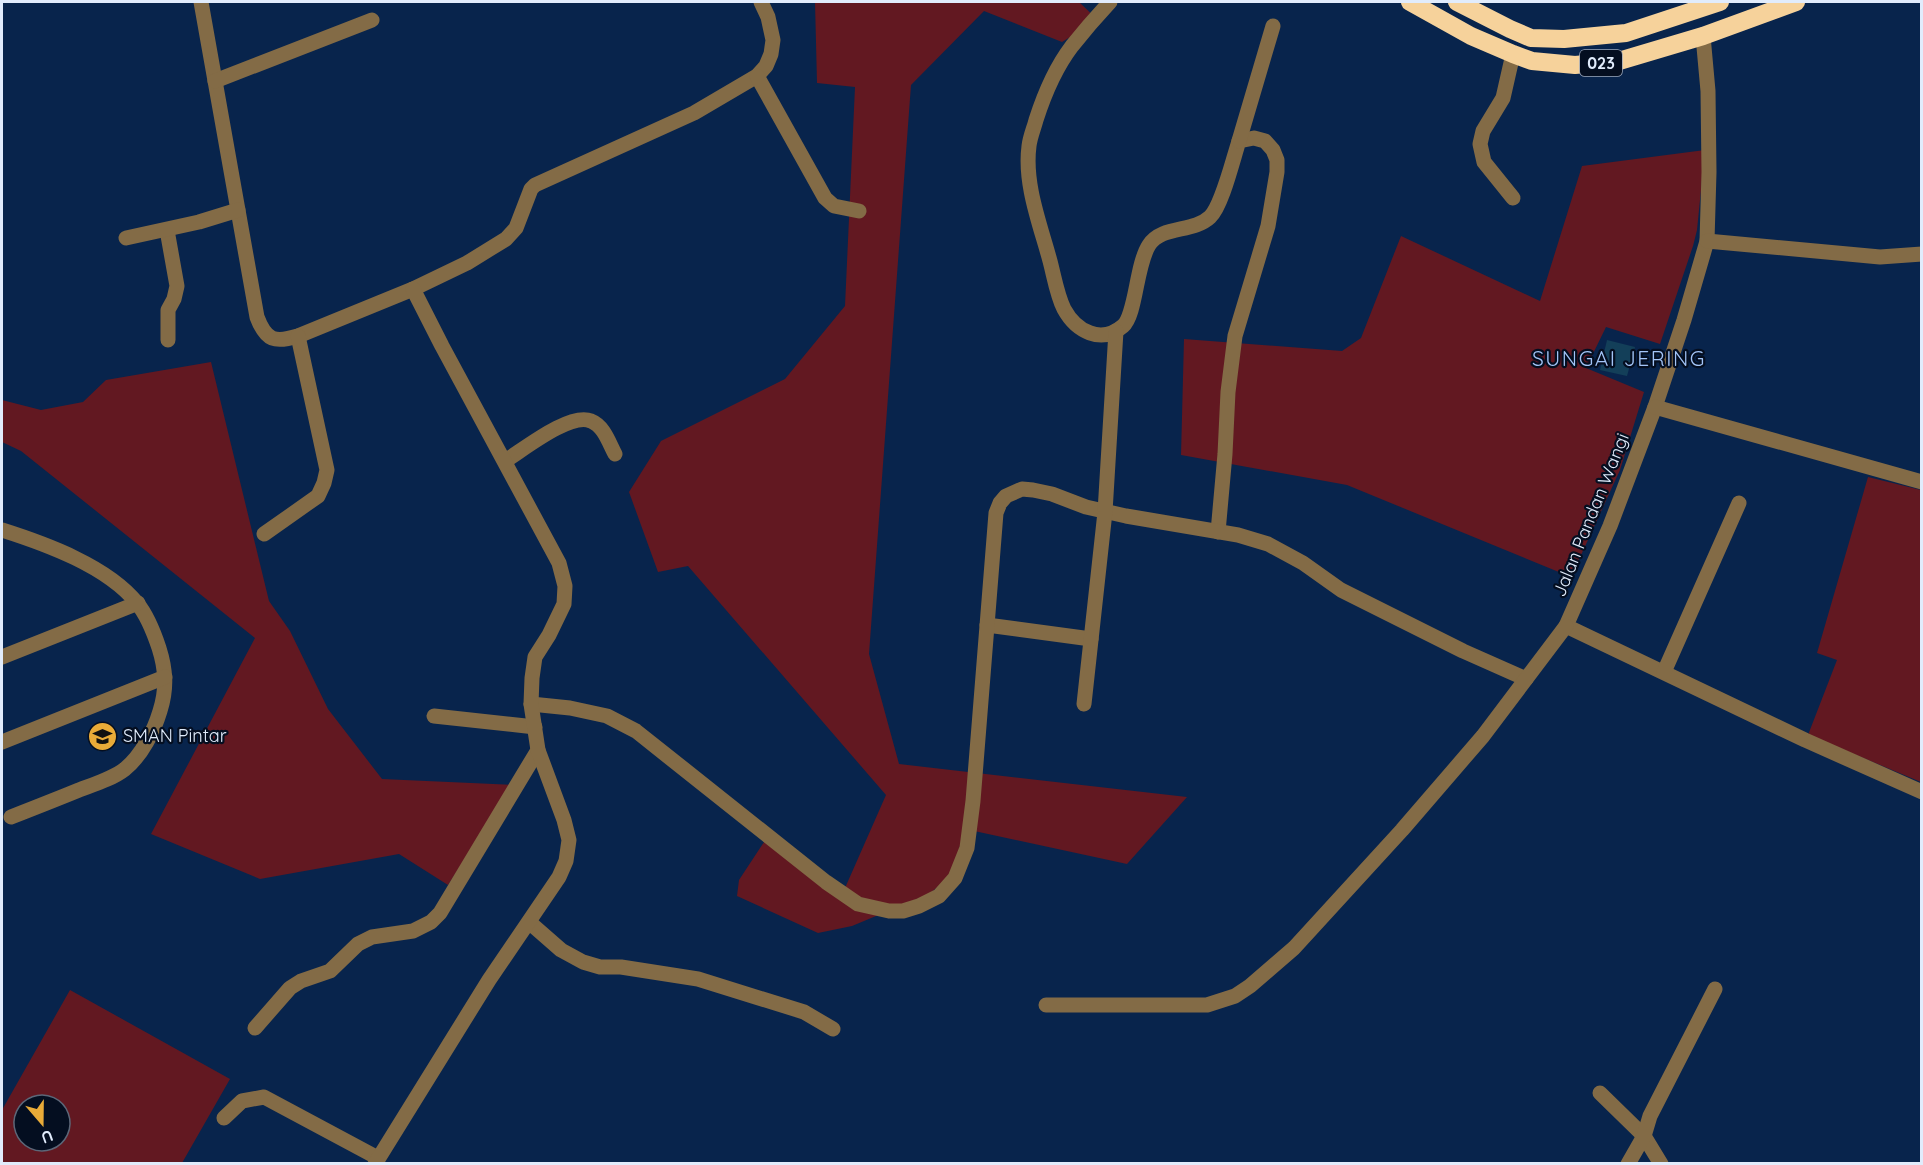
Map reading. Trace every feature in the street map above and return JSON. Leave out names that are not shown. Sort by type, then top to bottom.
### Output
[{"type":"highway","name":"023","points":[[1410,2],[1471,36],[1513,54],[1532,61],[1575,65],[1619,61],[1703,36],[1796,2]]},
{"type":"highway","name":"023","points":[[1457,2],[1532,38],[1563,39],[1626,33],[1720,2]]},
{"type":"street","points":[[201,2],[257,317],[262,329],[269,337],[280,340],[298,336],[413,290],[468,263],[506,239],[516,228],[531,189],[535,185],[694,113],[757,76],[766,66],[773,40],[768,17],[761,2]]},
{"type":"street","points":[[1110,2],[1070,48],[1044,95],[1029,143],[1028,170],[1064,309],[1079,329],[1092,335],[1116,331],[1125,325],[1131,315],[1134,291],[1144,256],[1150,244],[1160,234],[1199,224],[1217,208],[1273,26]]},
{"type":"street","points":[[215,81],[372,20]]},
{"type":"street","name":"Jalan Pandan Wangi","points":[[1703,36],[1708,91],[1707,241],[1655,407],[1610,526],[1566,626],[1922,792]]},
{"type":"street","points":[[1513,54],[1503,98],[1483,131],[1480,144],[1484,162],[1513,198]]},
{"type":"street","points":[[757,76],[825,198],[834,206],[859,211]]},
{"type":"street","points":[[1218,532],[1228,392],[1235,336],[1268,226],[1277,172],[1277,160],[1273,150],[1265,141],[1254,138],[1239,141]]},
{"type":"street","points":[[126,238],[167,230],[238,210]]},
{"type":"street","points":[[167,230],[177,286],[168,310],[168,340]]},
{"type":"street","points":[[1707,241],[1880,257],[1922,254]]},
{"type":"street","points":[[224,1118],[242,1101],[264,1097],[376,1161],[489,980],[560,877],[566,861],[568,840],[564,820],[538,750],[531,704],[535,657],[564,604],[566,586],[558,563],[413,290]]},
{"type":"street","points":[[1084,704],[1105,512],[1116,331]]},
{"type":"street","points":[[264,534],[318,496],[327,470],[298,336]]},
{"type":"street","points":[[1655,407],[1922,482]]},
{"type":"street","points":[[505,461],[549,432],[580,420],[590,420],[603,430],[615,454]]},
{"type":"street","points":[[531,704],[570,708],[607,716],[636,731],[826,882],[858,904],[903,912],[939,896],[955,878],[968,848],[996,513],[1006,496],[1022,489],[1033,489],[1052,494],[1105,512],[1238,535],[1269,544],[1303,563],[1341,590],[1462,651],[1526,680]]},
{"type":"street","points":[[1664,672],[1739,503]]},
{"type":"street","points":[[2,531],[32,540],[94,568],[115,582],[138,603],[154,634],[162,656],[165,677],[165,695],[155,725],[147,742],[126,768],[111,778],[11,817]]},
{"type":"street","points":[[2,657],[138,603]]},
{"type":"street","points":[[987,625],[1091,639]]},
{"type":"street","points":[[1046,1005],[1208,1005],[1235,996],[1250,986],[1294,948],[1402,830],[1483,736],[1566,626]]},
{"type":"street","points":[[2,742],[165,677]]},
{"type":"street","points":[[434,716],[535,727]]},
{"type":"street","points":[[255,1028],[290,988],[330,971],[358,944],[372,937],[413,931],[431,922],[440,913],[538,750]]},
{"type":"street","points":[[529,922],[561,950],[583,962],[600,967],[621,967],[698,979],[804,1011],[833,1029]]},
{"type":"street","points":[[1628,1164],[1644,1136],[1650,1116],[1715,989]]},
{"type":"street","points":[[1600,1093],[1644,1136],[1661,1164]]},
{"type":"shaded area","points":[[815,2],[1079,2],[1098,20],[1062,42],[984,11],[911,85],[869,654],[899,764],[1187,797],[1127,864],[965,829],[951,876],[929,894],[852,926],[818,933],[737,896],[739,880],[770,833],[845,888],[886,795],[688,566],[658,572],[629,492],[661,441],[785,379],[845,306],[855,87],[817,83]]},
{"type":"shaded area","points":[[1705,150],[1697,230],[1660,344],[1606,327],[1586,368],[1644,392],[1620,470],[1571,577],[1347,485],[1181,455],[1184,339],[1342,351],[1361,338],[1401,236],[1540,301],[1582,166]]},
{"type":"shaded area","points":[[211,362],[269,601],[290,631],[328,709],[382,779],[513,785],[448,885],[399,854],[260,879],[151,834],[255,638],[21,451],[2,442],[2,400],[41,410],[83,402],[106,380]]},
{"type":"shaded area","points":[[1868,477],[1921,490],[1921,782],[1808,735],[1837,660],[1817,653]]},
{"type":"shaded area","points":[[70,990],[230,1079],[182,1163],[5,1164],[2,1162],[2,1110]]},
{"type":"building","points":[[1607,340],[1635,347],[1627,376],[1600,370]]},
{"type":"place","name":"SMAN Pintar","points":[[102,736]]},
{"type":"district","name":"SUNGAI JERING","points":[[1619,359]]}]
